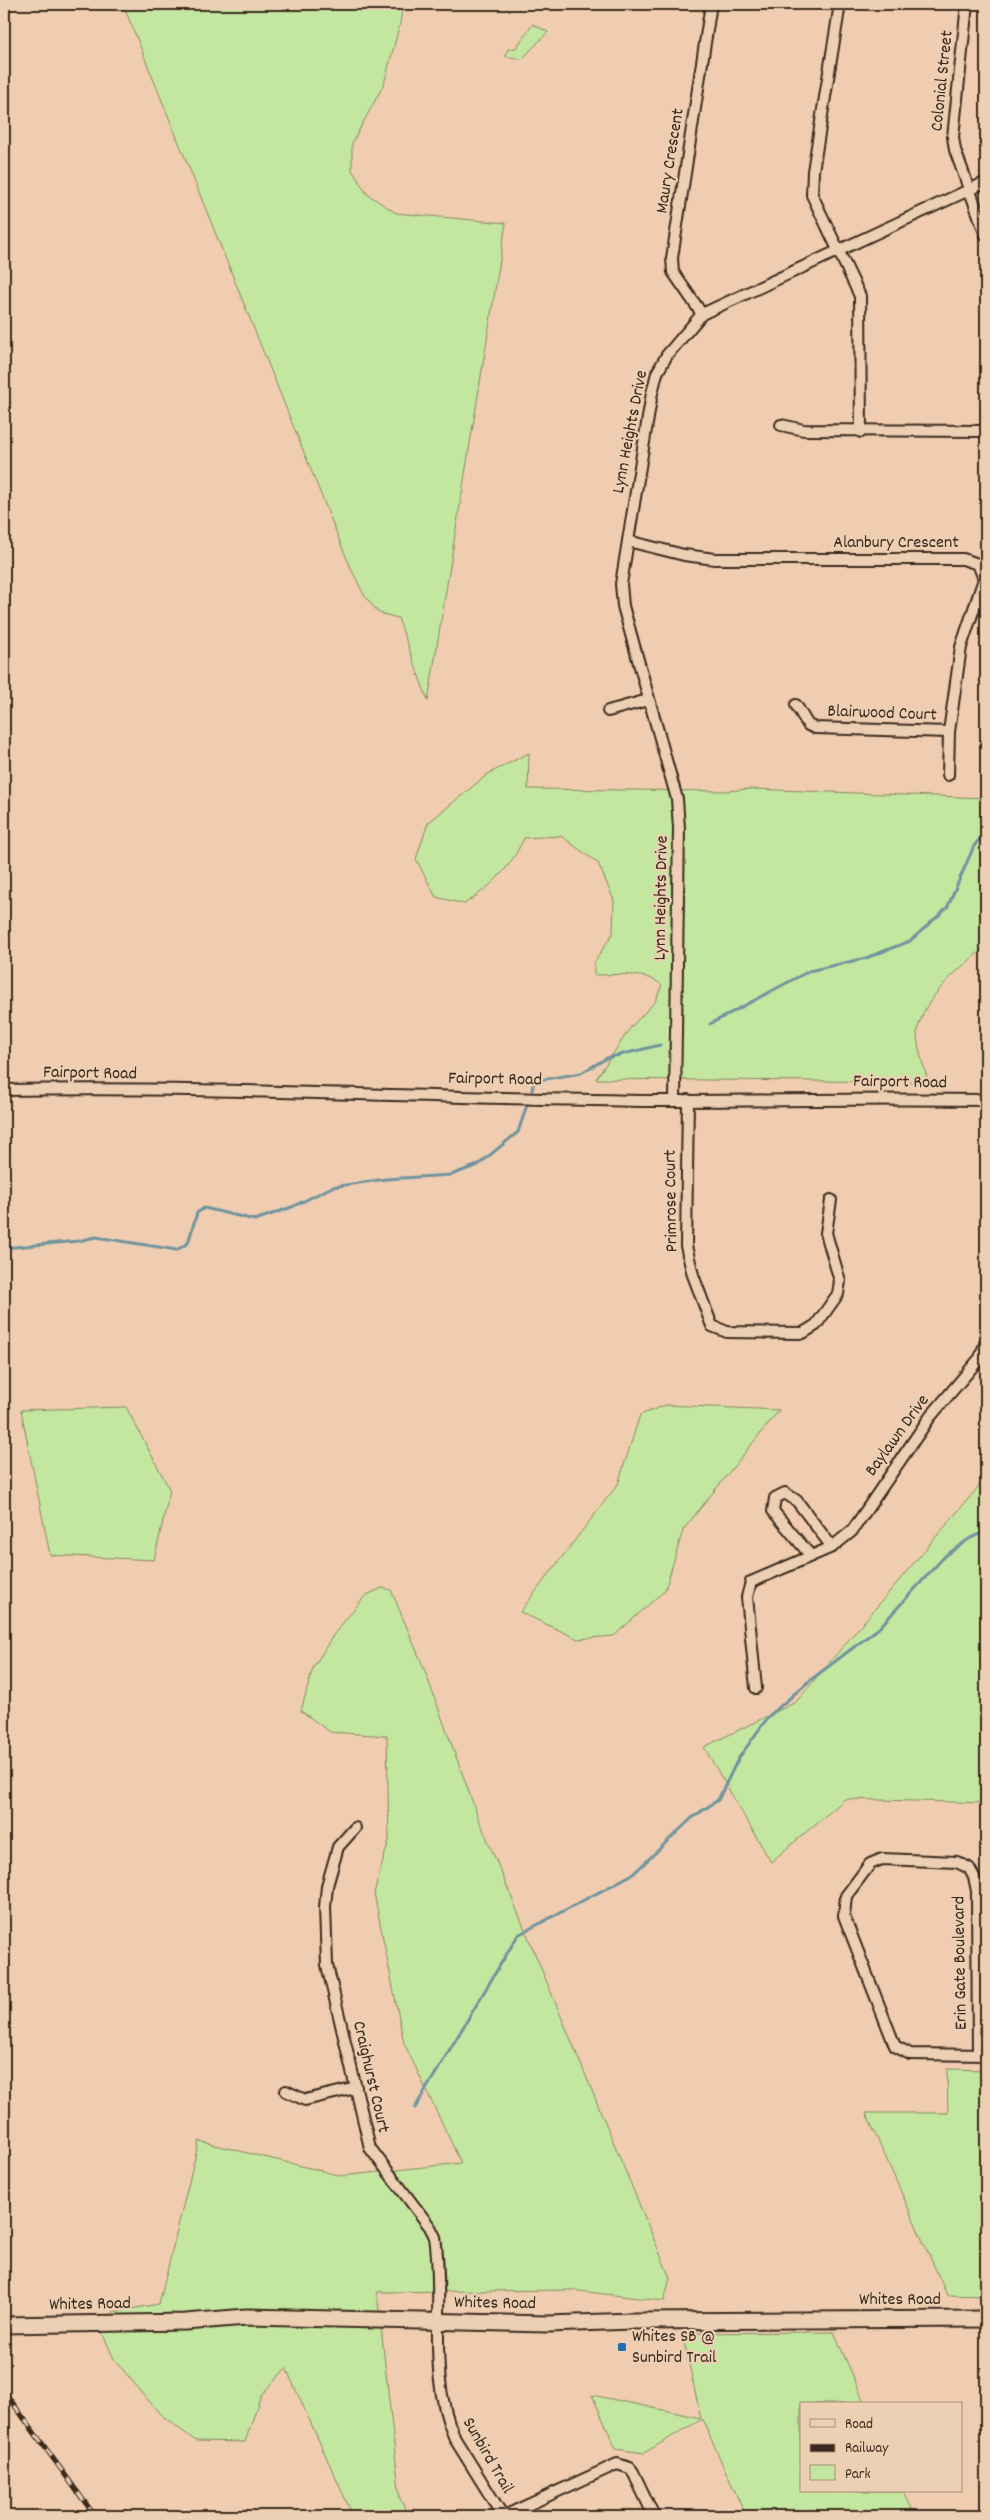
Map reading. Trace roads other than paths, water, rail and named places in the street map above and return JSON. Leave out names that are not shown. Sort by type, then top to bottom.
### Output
[{"type":"main road","name":"Whites Road","points":[[4,2325],[186,2322],[246,2317],[548,2324],[642,2320],[986,2319]]},
{"type":"street","name":"Maury Crescent","points":[[702,314],[673,272],[672,258],[711,4]]},
{"type":"street","points":[[840,4],[813,171],[812,195],[860,296],[861,432]]},
{"type":"street","name":"Colonial Street","points":[[967,4],[953,137],[954,150],[970,188],[986,235]]},
{"type":"street","name":"Lynn Heights Drive","points":[[675,1100],[680,828],[677,799],[623,606],[621,584],[652,393],[657,373],[667,355],[702,314],[986,182]]},
{"type":"street","points":[[781,425],[804,430],[861,432],[986,431]]},
{"type":"street","name":"Alanbury Crescent","points":[[628,541],[684,555],[715,559],[963,559],[978,564],[984,579],[961,647],[949,732],[948,775]]},
{"type":"street","points":[[608,710],[648,700]]},
{"type":"street","name":"Blairwood Court","points":[[796,705],[808,725],[815,728],[949,732]]},
{"type":"street","name":"Fairport Road","points":[[4,1090],[343,1093],[675,1100],[838,1098],[986,1100]]},
{"type":"street","name":"Primrose Court","points":[[688,1100],[686,1246],[693,1275],[712,1326],[727,1332],[803,1333],[816,1325],[838,1294],[840,1282],[826,1233],[831,1200]]},
{"type":"street","name":"Baylawn Drive","points":[[756,1688],[747,1597],[751,1582],[832,1547],[852,1531],[930,1417],[980,1358],[986,1341]]},
{"type":"street","points":[[811,1556],[773,1512],[775,1498],[784,1493],[797,1501],[832,1547]]},
{"type":"street","name":"Craighurst Court","points":[[355,1828],[338,1847],[326,1900],[325,1940],[327,1965],[367,2140],[374,2156],[430,2227],[434,2237],[437,2322]]},
{"type":"street","name":"Erin Gate Boulevard","points":[[882,1859],[957,1862],[969,1868],[974,1877],[978,1892],[982,2055],[910,2054],[895,2046],[844,1916],[846,1896],[870,1864],[882,1859]]},
{"type":"street","points":[[286,2091],[305,2100],[356,2088]]},
{"type":"street","name":"Sunbird Trail","points":[[437,2322],[439,2384],[449,2426],[455,2439],[504,2516],[618,2464],[630,2468],[633,2472],[654,2516]]},
{"type":"waterway","points":[[710,1024],[809,971],[866,958],[910,941],[947,908],[974,846],[986,831]]},
{"type":"waterway","points":[[532,1090],[534,1081],[581,1073],[607,1058],[660,1045]]},
{"type":"waterway","points":[[4,1248],[78,1241],[96,1237],[177,1250],[188,1243],[197,1213],[204,1208],[255,1220],[292,1207],[332,1187],[386,1179],[451,1175],[478,1165],[518,1132],[527,1105]]},
{"type":"waterway","points":[[415,2108],[518,1935],[633,1874],[693,1817],[718,1800],[738,1759],[768,1717],[808,1682],[879,1628],[945,1556],[969,1539],[986,1531]]},
{"type":"railway","points":[[4,2391],[95,2516]]},
{"type":"place","name":"Whites SB @ Sunbird Trail","points":[[622,2347]]}]
